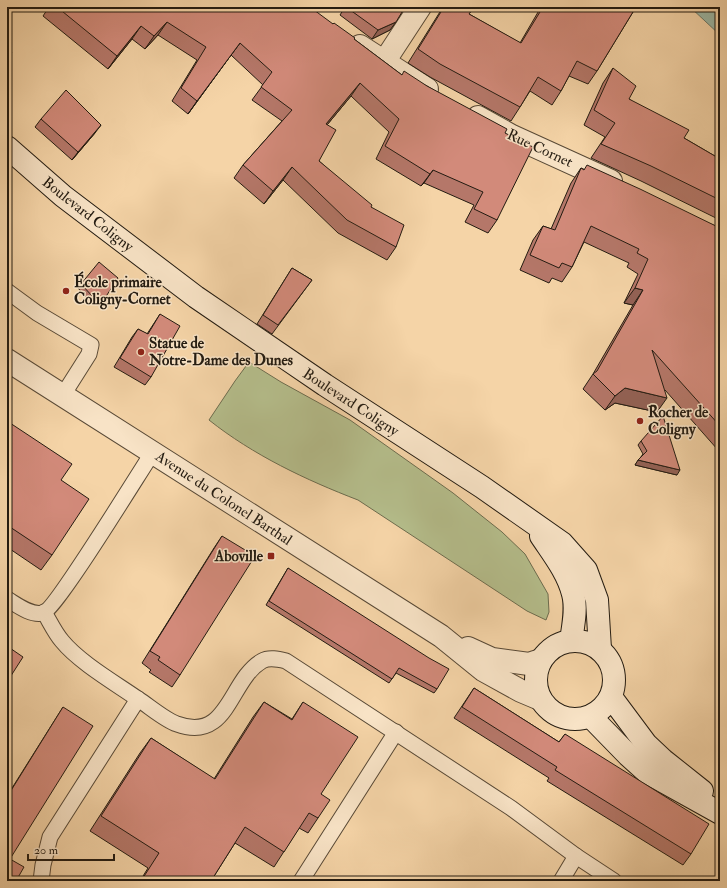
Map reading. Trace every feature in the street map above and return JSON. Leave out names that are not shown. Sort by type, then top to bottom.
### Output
[{"type":"street","points":[[384,62],[420,7]]},
{"type":"street","name":"Rue Cornet","points":[[346,35],[424,88],[451,103],[512,136],[628,188]]},
{"type":"street","name":"Boulevard Coligny","points":[[7,147],[62,196],[196,298],[325,385],[482,487],[562,543],[586,570],[597,600],[600,649]]},
{"type":"street","name":"Avenue du Colonel Barthal","points":[[7,360],[441,636],[483,670],[521,691],[540,698]]},
{"type":"street","name":"Boulevard Coligny","points":[[529,519],[554,555],[568,579],[573,594],[574,608],[571,641]]},
{"type":"street","name":"Avenue du Colonel Barthal","points":[[441,636],[492,659],[529,664],[541,660]]},
{"type":"street","points":[[571,641],[581,641],[592,644],[600,649],[609,659],[614,671],[615,684],[611,697],[599,712],[579,720],[567,719],[556,715],[547,708],[540,698],[536,686],[536,672],[541,660],[555,646],[571,641]]},
{"type":"street","points":[[611,697],[646,744],[663,760],[720,805]]},
{"type":"street","points":[[591,716],[628,755],[648,773],[720,813]]},
{"type":"lane","points":[[7,291],[37,313],[91,345],[90,354],[64,396]]},
{"type":"lane","points":[[7,598],[34,613],[44,612],[52,606],[153,452]]},
{"type":"lane","points":[[44,612],[62,642],[89,665],[175,724],[190,728],[204,726],[215,720],[224,711],[248,675],[262,661],[269,659],[286,661],[511,808],[576,856],[614,881]]},
{"type":"lane","points":[[41,881],[43,864],[50,837],[138,699]]},
{"type":"lane","points":[[301,881],[396,732]]},
{"type":"lane","points":[[561,881],[576,856]]},
{"type":"green space","points":[[249,362],[281,382],[350,420],[453,493],[502,532],[525,554],[548,594],[549,612],[546,620],[527,611],[358,500],[280,466],[226,433],[209,420]]},
{"type":"shaded area","points":[[690,7],[720,7],[720,35]]},
{"type":"building","points":[[57,7],[85,7],[87,10],[89,7],[310,7],[355,38],[354,39],[402,75],[404,71],[427,86],[507,129],[505,133],[533,147],[497,220],[474,209],[483,192],[433,170],[430,174],[385,146],[399,119],[360,83],[326,124],[336,130],[319,161],[372,205],[371,207],[404,225],[396,247],[347,220],[292,167],[273,191],[243,165],[292,110],[261,87],[272,72],[240,43],[197,101],[181,88],[206,47],[167,22],[154,36],[141,26],[117,56]]},
{"type":"building","points":[[346,7],[405,7],[396,22],[378,30]]},
{"type":"building","points":[[444,7],[474,7],[469,14],[521,43],[543,7],[636,7],[597,71],[577,61],[561,91],[538,77],[520,107],[440,64],[418,49]]},
{"type":"building","points":[[7,47],[12,53],[7,58]]},
{"type":"building","points":[[613,68],[636,86],[629,99],[689,130],[684,138],[720,159],[720,200],[651,166],[601,144],[615,123],[594,110]]},
{"type":"building","points":[[66,90],[101,125],[78,152],[41,119]]},
{"type":"building","points":[[587,165],[720,228],[720,426],[652,350],[667,398],[625,388],[615,396],[593,374],[597,371],[643,290],[635,288],[648,259],[637,253],[639,249],[591,226],[572,267],[562,263],[559,268],[530,255],[543,226],[555,230],[581,168],[584,170]]},
{"type":"building","points":[[99,262],[118,278],[105,298],[94,298],[81,284]]},
{"type":"building","points":[[292,268],[312,280],[278,325],[263,315]]},
{"type":"building","name":"Statue de Notre-Dame des Dunes","points":[[160,314],[180,326],[151,377],[120,358],[138,329],[148,334]]},
{"type":"building","points":[[663,416],[680,470],[638,460],[647,451],[641,441]]},
{"type":"building","points":[[7,421],[72,464],[61,480],[89,499],[52,555],[7,525]]},
{"type":"building","points":[[222,536],[255,556],[180,675],[158,660],[160,657],[150,651]]},
{"type":"building","points":[[288,568],[429,658],[449,669],[437,689],[399,668],[392,679],[269,601]]},
{"type":"building","points":[[7,646],[23,657],[7,682]]},
{"type":"building","points":[[474,688],[559,742],[565,734],[709,824],[691,854],[555,770],[557,767],[462,707]]},
{"type":"building","points":[[264,702],[292,720],[303,702],[358,737],[321,794],[330,800],[318,818],[309,813],[284,852],[245,827],[211,881],[141,881],[159,853],[101,816],[151,738],[215,779]]},
{"type":"building","points":[[63,707],[93,726],[10,859],[24,867],[16,881],[7,881],[7,797]]},
{"type":"place","name":"École primaire Coligny-Cornet","points":[[66,291]]},
{"type":"place","name":"Statue de Notre-Dame des Dunes","points":[[141,352]]},
{"type":"place","name":"Rocher de Coligny","points":[[640,421]]},
{"type":"place","name":"Aboville","points":[[271,556]]}]
